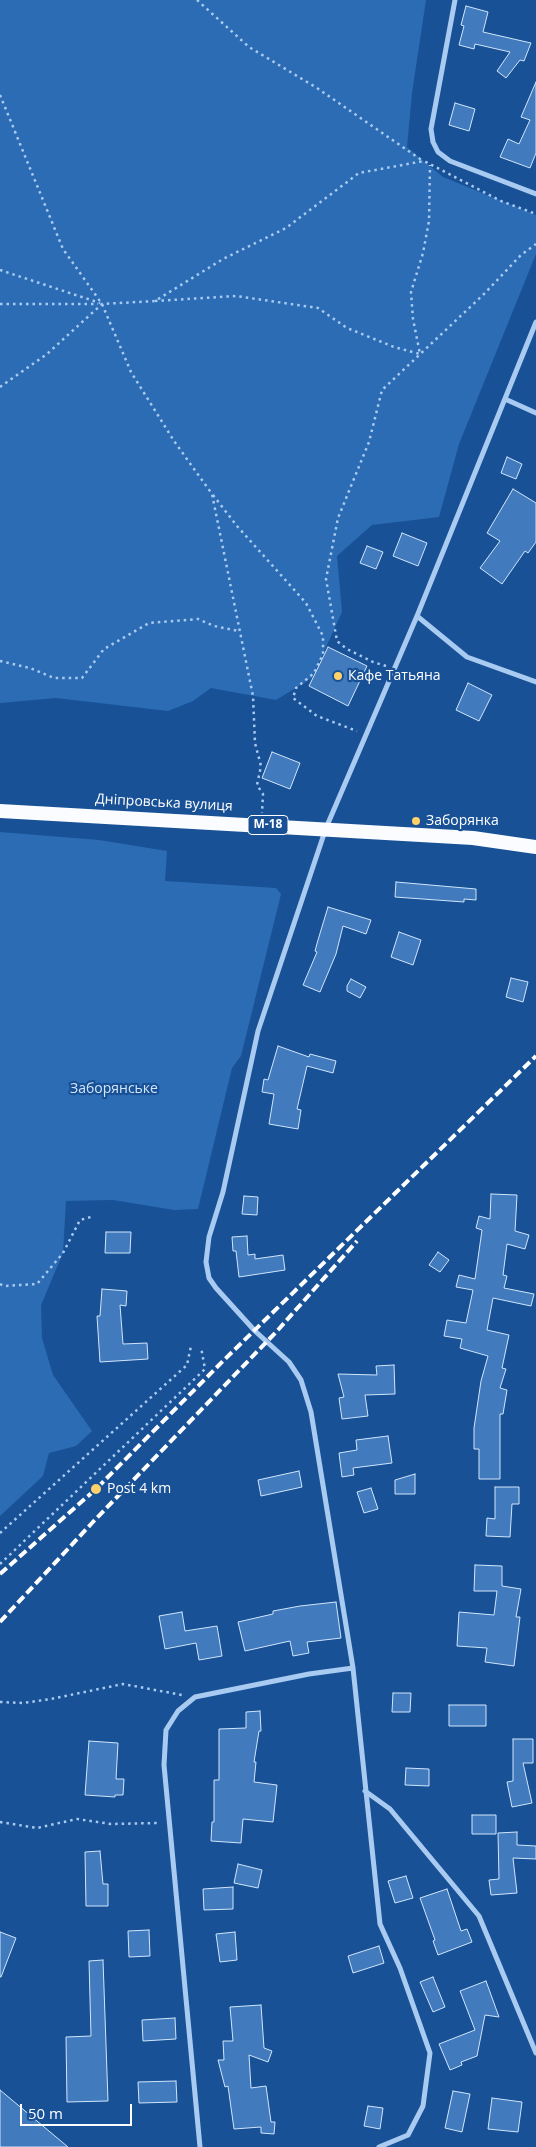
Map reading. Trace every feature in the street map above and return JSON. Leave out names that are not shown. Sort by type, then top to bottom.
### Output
[{"type":"highway","name":"Дніпровська вулиця","points":[[0,810],[473,838],[536,847]]},
{"type":"street","points":[[455,0],[431,129],[433,142],[438,152],[450,161],[536,194]]},
{"type":"street","points":[[379,2147],[408,2135],[422,2106],[430,2053],[400,1968],[380,1924],[353,1668],[311,1412],[301,1380],[289,1362],[255,1331],[216,1288],[209,1278],[206,1262],[209,1237],[222,1192],[258,1031],[326,828],[418,616],[536,322]]},
{"type":"street","points":[[505,399],[536,413]]},
{"type":"street","points":[[418,616],[467,657],[536,682]]},
{"type":"street","points":[[200,2147],[164,1765],[166,1730],[178,1712],[195,1697],[309,1674],[353,1668]]},
{"type":"street","points":[[365,1791],[390,1809],[479,1916],[536,2053]]},
{"type":"path","points":[[196,0],[249,47],[317,88],[430,165],[501,201],[536,214]]},
{"type":"path","points":[[0,95],[63,249],[102,304],[130,372],[174,441],[212,494],[237,526],[306,603],[322,636],[323,654],[314,673],[296,688],[293,698],[317,716],[366,735]]},
{"type":"path","points":[[155,301],[223,259],[286,228],[359,173],[424,161]]},
{"type":"path","points":[[420,354],[413,319],[411,292],[423,253],[428,221],[430,165]]},
{"type":"path","points":[[395,669],[373,662],[347,649],[337,641],[326,579],[338,518],[368,442],[382,390],[484,294],[521,255],[536,244]]},
{"type":"path","points":[[0,270],[102,304]]},
{"type":"path","points":[[0,304],[168,302],[236,296],[318,308],[347,328],[394,348],[420,354]]},
{"type":"path","points":[[0,387],[47,354],[102,304]]},
{"type":"path","points":[[212,494],[253,696],[255,743],[261,766],[257,784],[263,794],[262,825]]},
{"type":"path","points":[[0,661],[30,668],[54,678],[82,678],[104,649],[149,623],[198,619],[214,626],[239,631]]},
{"type":"path","points":[[0,1284],[4,1286],[37,1284],[63,1253],[80,1220],[91,1216]]},
{"type":"path","points":[[0,1533],[186,1365],[190,1346]]},
{"type":"path","points":[[0,1564],[204,1369],[201,1347]]},
{"type":"path","points":[[0,1702],[23,1703],[51,1699],[123,1684],[195,1697]]},
{"type":"path","points":[[0,1822],[37,1828],[76,1819],[111,1824],[170,1823]]},
{"type":"green space","points":[[0,0],[426,0],[412,93],[407,147],[443,177],[536,215],[536,254],[459,444],[439,517],[372,525],[337,556],[342,612],[312,678],[276,700],[211,688],[193,701],[168,711],[56,698],[0,703]]},
{"type":"green space","name":"Заборянське","points":[[0,832],[99,840],[167,851],[165,881],[276,888],[281,894],[241,1056],[232,1068],[198,1209],[174,1210],[113,1200],[66,1201],[63,1253],[41,1305],[42,1338],[53,1375],[92,1431],[76,1446],[49,1453],[43,1476],[0,1516]]},
{"type":"building","points":[[466,6],[488,12],[483,32],[531,43],[524,61],[520,60],[506,78],[497,71],[510,52],[475,44],[474,49],[459,45],[464,26],[461,25]]},
{"type":"building","points":[[536,82],[536,153],[530,168],[500,157],[508,139],[519,144],[530,120],[521,117]]},
{"type":"building","points":[[455,103],[475,109],[469,131],[449,125]]},
{"type":"building","points":[[507,457],[522,464],[516,479],[501,473]]},
{"type":"building","points":[[513,489],[536,503],[536,542],[528,553],[525,551],[502,584],[480,568],[500,541],[487,533]]},
{"type":"building","points":[[402,533],[427,543],[418,566],[393,556]]},
{"type":"building","points":[[367,546],[383,552],[376,569],[360,563]]},
{"type":"building","name":"Кафе Татьяна","points":[[328,647],[367,666],[348,706],[309,686]]},
{"type":"building","points":[[468,683],[492,695],[479,721],[456,710]]},
{"type":"building","points":[[272,752],[300,763],[290,789],[262,778]]},
{"type":"building","points":[[396,882],[476,889],[476,900],[464,899],[464,902],[395,897]]},
{"type":"building","points":[[328,907],[371,920],[366,934],[343,926],[336,954],[320,992],[303,985],[317,952],[315,951]]},
{"type":"building","points":[[399,932],[421,940],[413,965],[391,957]]},
{"type":"building","points":[[511,978],[528,982],[523,1002],[506,997]]},
{"type":"building","points":[[351,979],[366,987],[360,998],[347,991],[347,986]]},
{"type":"building","points":[[278,1046],[309,1057],[310,1054],[336,1061],[333,1073],[307,1066],[297,1109],[301,1110],[298,1129],[269,1124],[274,1094],[262,1092],[264,1079],[268,1080]]},
{"type":"building","points":[[491,1194],[517,1195],[515,1231],[529,1235],[525,1249],[507,1244],[503,1275],[507,1276],[504,1288],[534,1294],[531,1306],[493,1298],[487,1330],[509,1335],[502,1368],[506,1369],[500,1388],[507,1390],[503,1414],[500,1414],[500,1479],[479,1479],[479,1449],[474,1449],[474,1428],[481,1381],[488,1356],[460,1348],[462,1339],[444,1336],[447,1320],[466,1323],[473,1290],[456,1287],[459,1275],[475,1279],[482,1230],[476,1228],[479,1216],[490,1219]]},
{"type":"building","points":[[244,1196],[258,1197],[257,1215],[242,1214]]},
{"type":"building","points":[[106,1232],[131,1232],[130,1253],[105,1253]]},
{"type":"building","points":[[247,1236],[248,1255],[255,1254],[255,1259],[283,1255],[285,1270],[239,1277],[236,1251],[233,1251],[232,1237]]},
{"type":"building","points":[[438,1252],[449,1260],[440,1272],[429,1265]]},
{"type":"building","points":[[102,1289],[127,1291],[126,1306],[120,1305],[123,1344],[147,1343],[148,1359],[100,1362],[97,1316],[100,1316]]},
{"type":"building","points":[[394,1365],[395,1394],[365,1395],[368,1416],[342,1419],[339,1398],[344,1397],[338,1374],[377,1375],[376,1366]]},
{"type":"building","points":[[388,1436],[392,1463],[353,1468],[354,1475],[342,1477],[339,1453],[357,1450],[356,1440]]},
{"type":"building","points":[[299,1471],[302,1487],[261,1496],[258,1480]]},
{"type":"building","points":[[415,1474],[415,1494],[395,1494],[395,1480]]},
{"type":"building","points":[[495,1487],[519,1487],[519,1504],[512,1504],[510,1537],[486,1536],[487,1518],[495,1519]]},
{"type":"building","points":[[371,1488],[378,1509],[364,1513],[357,1492]]},
{"type":"building","points":[[475,1565],[502,1566],[502,1586],[521,1589],[516,1617],[520,1617],[514,1666],[485,1662],[487,1648],[457,1646],[459,1612],[494,1615],[497,1591],[474,1591]]},
{"type":"building","points":[[336,1602],[341,1638],[307,1642],[309,1653],[293,1656],[290,1641],[245,1651],[238,1622],[273,1614],[273,1611]]},
{"type":"building","points":[[182,1612],[185,1631],[217,1626],[222,1656],[199,1660],[196,1643],[165,1649],[159,1616]]},
{"type":"building","points":[[393,1693],[411,1693],[410,1712],[392,1712]]},
{"type":"building","points":[[449,1705],[486,1705],[486,1726],[449,1726]]},
{"type":"building","points":[[260,1711],[261,1731],[259,1731],[254,1762],[256,1762],[254,1782],[277,1785],[273,1822],[243,1819],[241,1843],[211,1841],[212,1822],[214,1822],[214,1780],[219,1780],[219,1729],[246,1728],[246,1712]]},
{"type":"building","points":[[513,1739],[533,1739],[533,1763],[523,1763],[532,1803],[512,1807],[507,1782],[513,1781]]},
{"type":"building","points":[[89,1741],[118,1743],[116,1779],[124,1779],[123,1795],[115,1795],[115,1797],[85,1795]]},
{"type":"building","points":[[406,1768],[429,1769],[429,1786],[405,1785]]},
{"type":"building","points":[[472,1815],[496,1815],[496,1834],[472,1834]]},
{"type":"building","points":[[517,1832],[517,1845],[536,1846],[536,1859],[513,1858],[517,1893],[491,1895],[489,1880],[499,1879],[498,1833]]},
{"type":"building","points":[[100,1851],[103,1884],[108,1884],[108,1906],[86,1906],[85,1852]]},
{"type":"building","points":[[238,1864],[262,1870],[258,1888],[234,1883]]},
{"type":"building","points":[[406,1876],[413,1898],[395,1903],[388,1881]]},
{"type":"building","points":[[233,1887],[233,1909],[204,1910],[203,1889]]},
{"type":"building","points":[[447,1889],[461,1931],[467,1929],[472,1942],[438,1955],[433,1941],[435,1940],[420,1898]]},
{"type":"building","points":[[149,1930],[150,1956],[129,1957],[128,1931]]},
{"type":"building","points":[[0,1932],[16,1938],[1,1977],[0,1977]]},
{"type":"building","points":[[235,1932],[237,1960],[220,1962],[216,1934]]},
{"type":"building","points":[[379,1946],[384,1963],[353,1973],[348,1956]]},
{"type":"building","points":[[103,1960],[108,2101],[67,2102],[66,2037],[91,2036],[89,1961]]},
{"type":"building","points":[[433,1977],[445,2007],[433,2012],[420,1982]]},
{"type":"building","points":[[486,1981],[499,2017],[485,2015],[477,2056],[461,2062],[462,2065],[450,2070],[439,2044],[475,2030],[460,1991]]},
{"type":"building","points":[[261,2005],[264,2048],[272,2051],[268,2062],[249,2055],[251,2088],[266,2086],[271,2122],[275,2122],[274,2134],[261,2133],[261,2127],[234,2129],[228,2086],[225,2087],[218,2060],[224,2060],[223,2041],[233,2041],[230,2007]]},
{"type":"building","points":[[175,2018],[176,2039],[143,2041],[142,2020]]},
{"type":"building","points":[[176,2081],[177,2102],[139,2103],[138,2082]]},
{"type":"building","points":[[0,2090],[68,2147],[0,2147]]},
{"type":"building","points":[[453,2091],[470,2094],[462,2132],[445,2128]]},
{"type":"building","points":[[492,2098],[522,2102],[518,2132],[488,2129]]},
{"type":"building","points":[[368,2106],[383,2108],[380,2129],[364,2126]]},
{"type":"railway","points":[[0,1574],[96,1489],[224,1360],[536,1056]]},
{"type":"railway","points":[[0,1622],[92,1523],[278,1330],[357,1241]]},
{"type":"place","name":"Кафе Татьяна","points":[[338,676]]},
{"type":"place","name":"Заборянка","points":[[416,821]]},
{"type":"place","name":"Post 4 km","points":[[96,1489]]}]
